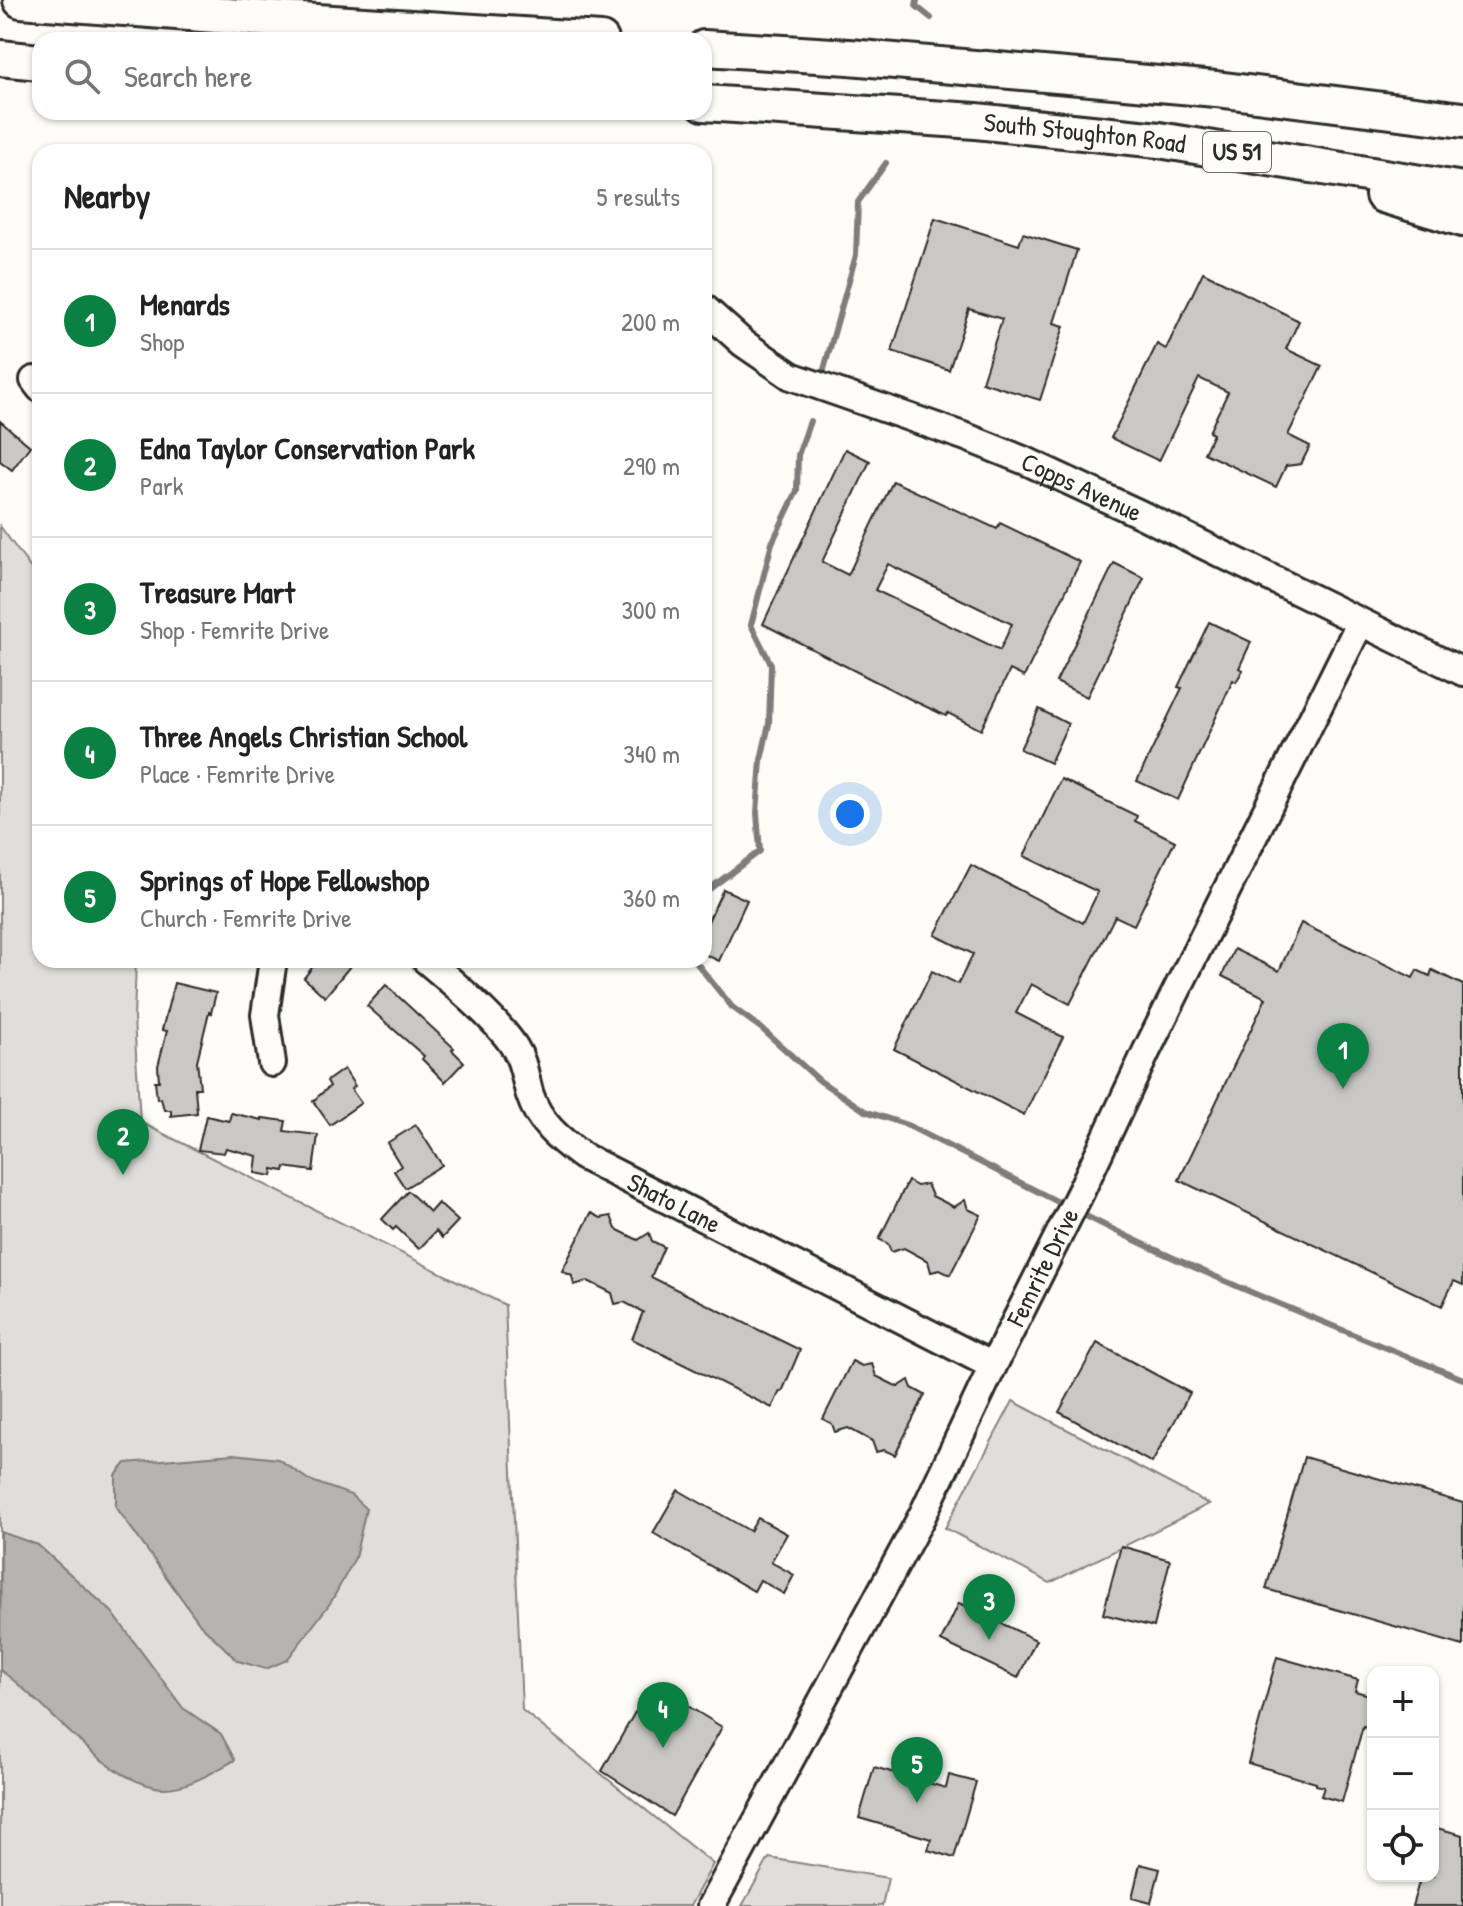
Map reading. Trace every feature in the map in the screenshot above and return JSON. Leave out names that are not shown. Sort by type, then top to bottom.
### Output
[{"type":"main road","points":[[21,0],[475,32]]},
{"type":"main road","name":"US 51","points":[[712,48],[849,57],[1216,89],[1463,120]]},
{"type":"main road","points":[[0,58],[32,61]]},
{"type":"main road","name":"South Stoughton Road","points":[[712,104],[976,121],[1159,140],[1463,190]]},
{"type":"main road","points":[[1293,161],[1339,182],[1463,219]]},
{"type":"street","name":"Copps Avenue","points":[[712,315],[743,343],[791,376],[1028,462],[1463,672]]},
{"type":"street","name":"Femrite Drive","points":[[711,1906],[922,1516],[1147,1050],[1360,623]]},
{"type":"street","points":[[272,968],[265,1015],[272,1063]]},
{"type":"street","name":"Shato Lane","points":[[435,968],[515,1047],[523,1063],[530,1095],[543,1121],[559,1139],[582,1156],[993,1366]]},
{"type":"shaded area","points":[[0,526],[32,570],[32,968],[136,968],[134,1019],[140,1122],[505,1305],[522,1710],[713,1864],[690,1906],[0,1906]]},
{"type":"shaded area","points":[[1013,1401],[1209,1504],[1050,1583],[945,1528]]},
{"type":"shaded area","points":[[234,1454],[278,1459],[309,1480],[351,1495],[366,1509],[355,1558],[331,1602],[287,1660],[266,1669],[238,1661],[200,1624],[116,1507],[116,1475],[126,1463]]},
{"type":"shaded area","points":[[1,1532],[38,1545],[112,1612],[183,1708],[221,1734],[235,1760],[175,1787],[155,1787],[134,1780],[93,1753],[0,1670]]},
{"type":"shaded area","points":[[769,1858],[888,1878],[882,1906],[742,1906]]},
{"type":"building","points":[[935,218],[1019,245],[1023,233],[1077,250],[1054,323],[1064,326],[1040,400],[982,382],[1002,319],[969,309],[949,370],[892,351]]},
{"type":"building","points":[[1203,272],[1299,321],[1286,349],[1322,366],[1288,435],[1310,446],[1301,464],[1286,466],[1276,487],[1204,453],[1213,434],[1209,432],[1228,392],[1199,378],[1159,461],[1111,438],[1157,344],[1166,349]]},
{"type":"building","points":[[0,421],[30,446],[12,470],[0,461]]},
{"type":"building","points":[[845,449],[870,461],[822,562],[848,575],[893,481],[997,529],[1000,523],[1080,562],[1024,677],[1010,670],[981,730],[948,713],[946,716],[914,701],[763,624]],"holes":[[[888,564],[1012,624],[1000,650],[875,590]]]},
{"type":"building","points":[[1114,563],[1144,578],[1087,697],[1056,682]]},
{"type":"building","points":[[1209,622],[1251,642],[1239,668],[1243,670],[1236,682],[1233,680],[1178,800],[1137,781],[1182,688],[1178,687]]},
{"type":"building","points":[[1039,709],[1068,724],[1050,763],[1020,749]]},
{"type":"building","points":[[1061,779],[1137,816],[1135,821],[1175,841],[1134,925],[1115,916],[1070,1004],[1031,984],[1016,1013],[1063,1037],[1024,1115],[894,1049],[932,971],[958,984],[973,954],[935,935],[971,865],[1083,923],[1098,892],[1024,856]]},
{"type":"building","points":[[723,889],[747,900],[719,961],[712,958],[712,913]]},
{"type":"building","points":[[1301,923],[1413,978],[1417,970],[1430,976],[1432,970],[1463,985],[1463,1285],[1454,1281],[1442,1306],[1179,1180],[1266,998],[1222,976],[1234,949],[1279,971]]},
{"type":"building","points":[[312,968],[349,968],[325,997],[304,978]]},
{"type":"building","points":[[174,983],[216,993],[197,1061],[200,1088],[195,1088],[197,1113],[171,1116],[171,1110],[164,1110],[161,1098],[157,1099],[155,1081],[159,1081],[158,1066],[167,1031],[162,1030]]},
{"type":"building","points":[[386,985],[454,1048],[452,1050],[464,1062],[445,1082],[422,1059],[424,1056],[367,1006]]},
{"type":"building","points":[[344,1069],[355,1086],[351,1089],[361,1103],[330,1125],[313,1101],[330,1086],[327,1081]]},
{"type":"building","points":[[231,1113],[262,1120],[286,1121],[284,1131],[318,1135],[313,1171],[285,1167],[284,1171],[273,1169],[272,1176],[255,1173],[257,1156],[226,1148],[224,1153],[198,1150],[206,1116],[229,1121]]},
{"type":"building","points":[[416,1125],[442,1165],[405,1188],[394,1171],[401,1166],[387,1143]]},
{"type":"building","points":[[908,1181],[917,1186],[927,1184],[932,1196],[954,1207],[965,1200],[968,1209],[981,1215],[950,1275],[940,1270],[931,1272],[928,1261],[904,1248],[891,1252],[888,1244],[879,1239]]},
{"type":"building","points":[[408,1191],[430,1212],[438,1203],[458,1221],[442,1238],[436,1231],[419,1249],[396,1227],[393,1230],[382,1219]]},
{"type":"building","points":[[591,1213],[601,1218],[611,1216],[616,1229],[638,1240],[649,1233],[652,1241],[664,1247],[651,1277],[800,1350],[772,1408],[632,1339],[643,1312],[624,1302],[615,1304],[612,1293],[588,1281],[574,1285],[572,1276],[562,1271]]},
{"type":"building","points":[[1097,1343],[1190,1393],[1152,1463],[1059,1412]]},
{"type":"building","points":[[852,1361],[862,1366],[872,1364],[876,1376],[898,1387],[909,1380],[912,1388],[925,1395],[895,1455],[884,1450],[876,1452],[872,1441],[848,1428],[835,1432],[832,1424],[823,1419]]},
{"type":"building","points":[[1304,1457],[1463,1503],[1463,1646],[1266,1589]]},
{"type":"building","points":[[678,1490],[750,1531],[758,1518],[787,1534],[771,1562],[794,1575],[784,1594],[760,1580],[754,1591],[653,1533]]},
{"type":"building","points":[[1121,1546],[1170,1560],[1154,1627],[1103,1614]]},
{"type":"building","points":[[959,1603],[1036,1640],[1018,1678],[941,1641]]},
{"type":"building","points":[[1277,1657],[1358,1680],[1355,1691],[1367,1694],[1367,1727],[1363,1726],[1342,1802],[1321,1796],[1324,1787],[1316,1783],[1248,1763]]},
{"type":"building","points":[[678,1700],[722,1727],[672,1816],[602,1771],[635,1712],[664,1727]]},
{"type":"building","points":[[874,1767],[946,1788],[949,1775],[976,1782],[954,1858],[928,1850],[931,1839],[859,1818]]},
{"type":"building","points":[[1439,1829],[1463,1835],[1463,1906],[1412,1906],[1419,1882],[1439,1882]]},
{"type":"building","points":[[1140,1864],[1160,1869],[1151,1903],[1132,1898]]},
{"type":"waterway","points":[[917,0],[916,6],[931,18]]},
{"type":"waterway","points":[[823,373],[856,255],[858,202],[886,163]]},
{"type":"waterway","points":[[712,887],[760,851],[757,813],[761,760],[769,724],[771,664],[751,625],[772,543],[797,491],[798,455],[810,421]]},
{"type":"waterway","points":[[700,968],[732,1007],[761,1028],[820,1081],[865,1111],[907,1125],[1066,1206]]},
{"type":"waterway","points":[[1076,1211],[1219,1278],[1463,1379]]},
{"type":"place","name":"Menards","points":[[1343,1089]]},
{"type":"place","name":"Edna Taylor Conservation Park","points":[[123,1175]]},
{"type":"place","name":"Treasure Mart","points":[[989,1640]]},
{"type":"place","name":"Three Angels Christian School","points":[[663,1748]]},
{"type":"place","name":"Springs of Hope Fellowshop","points":[[917,1803]]}]
